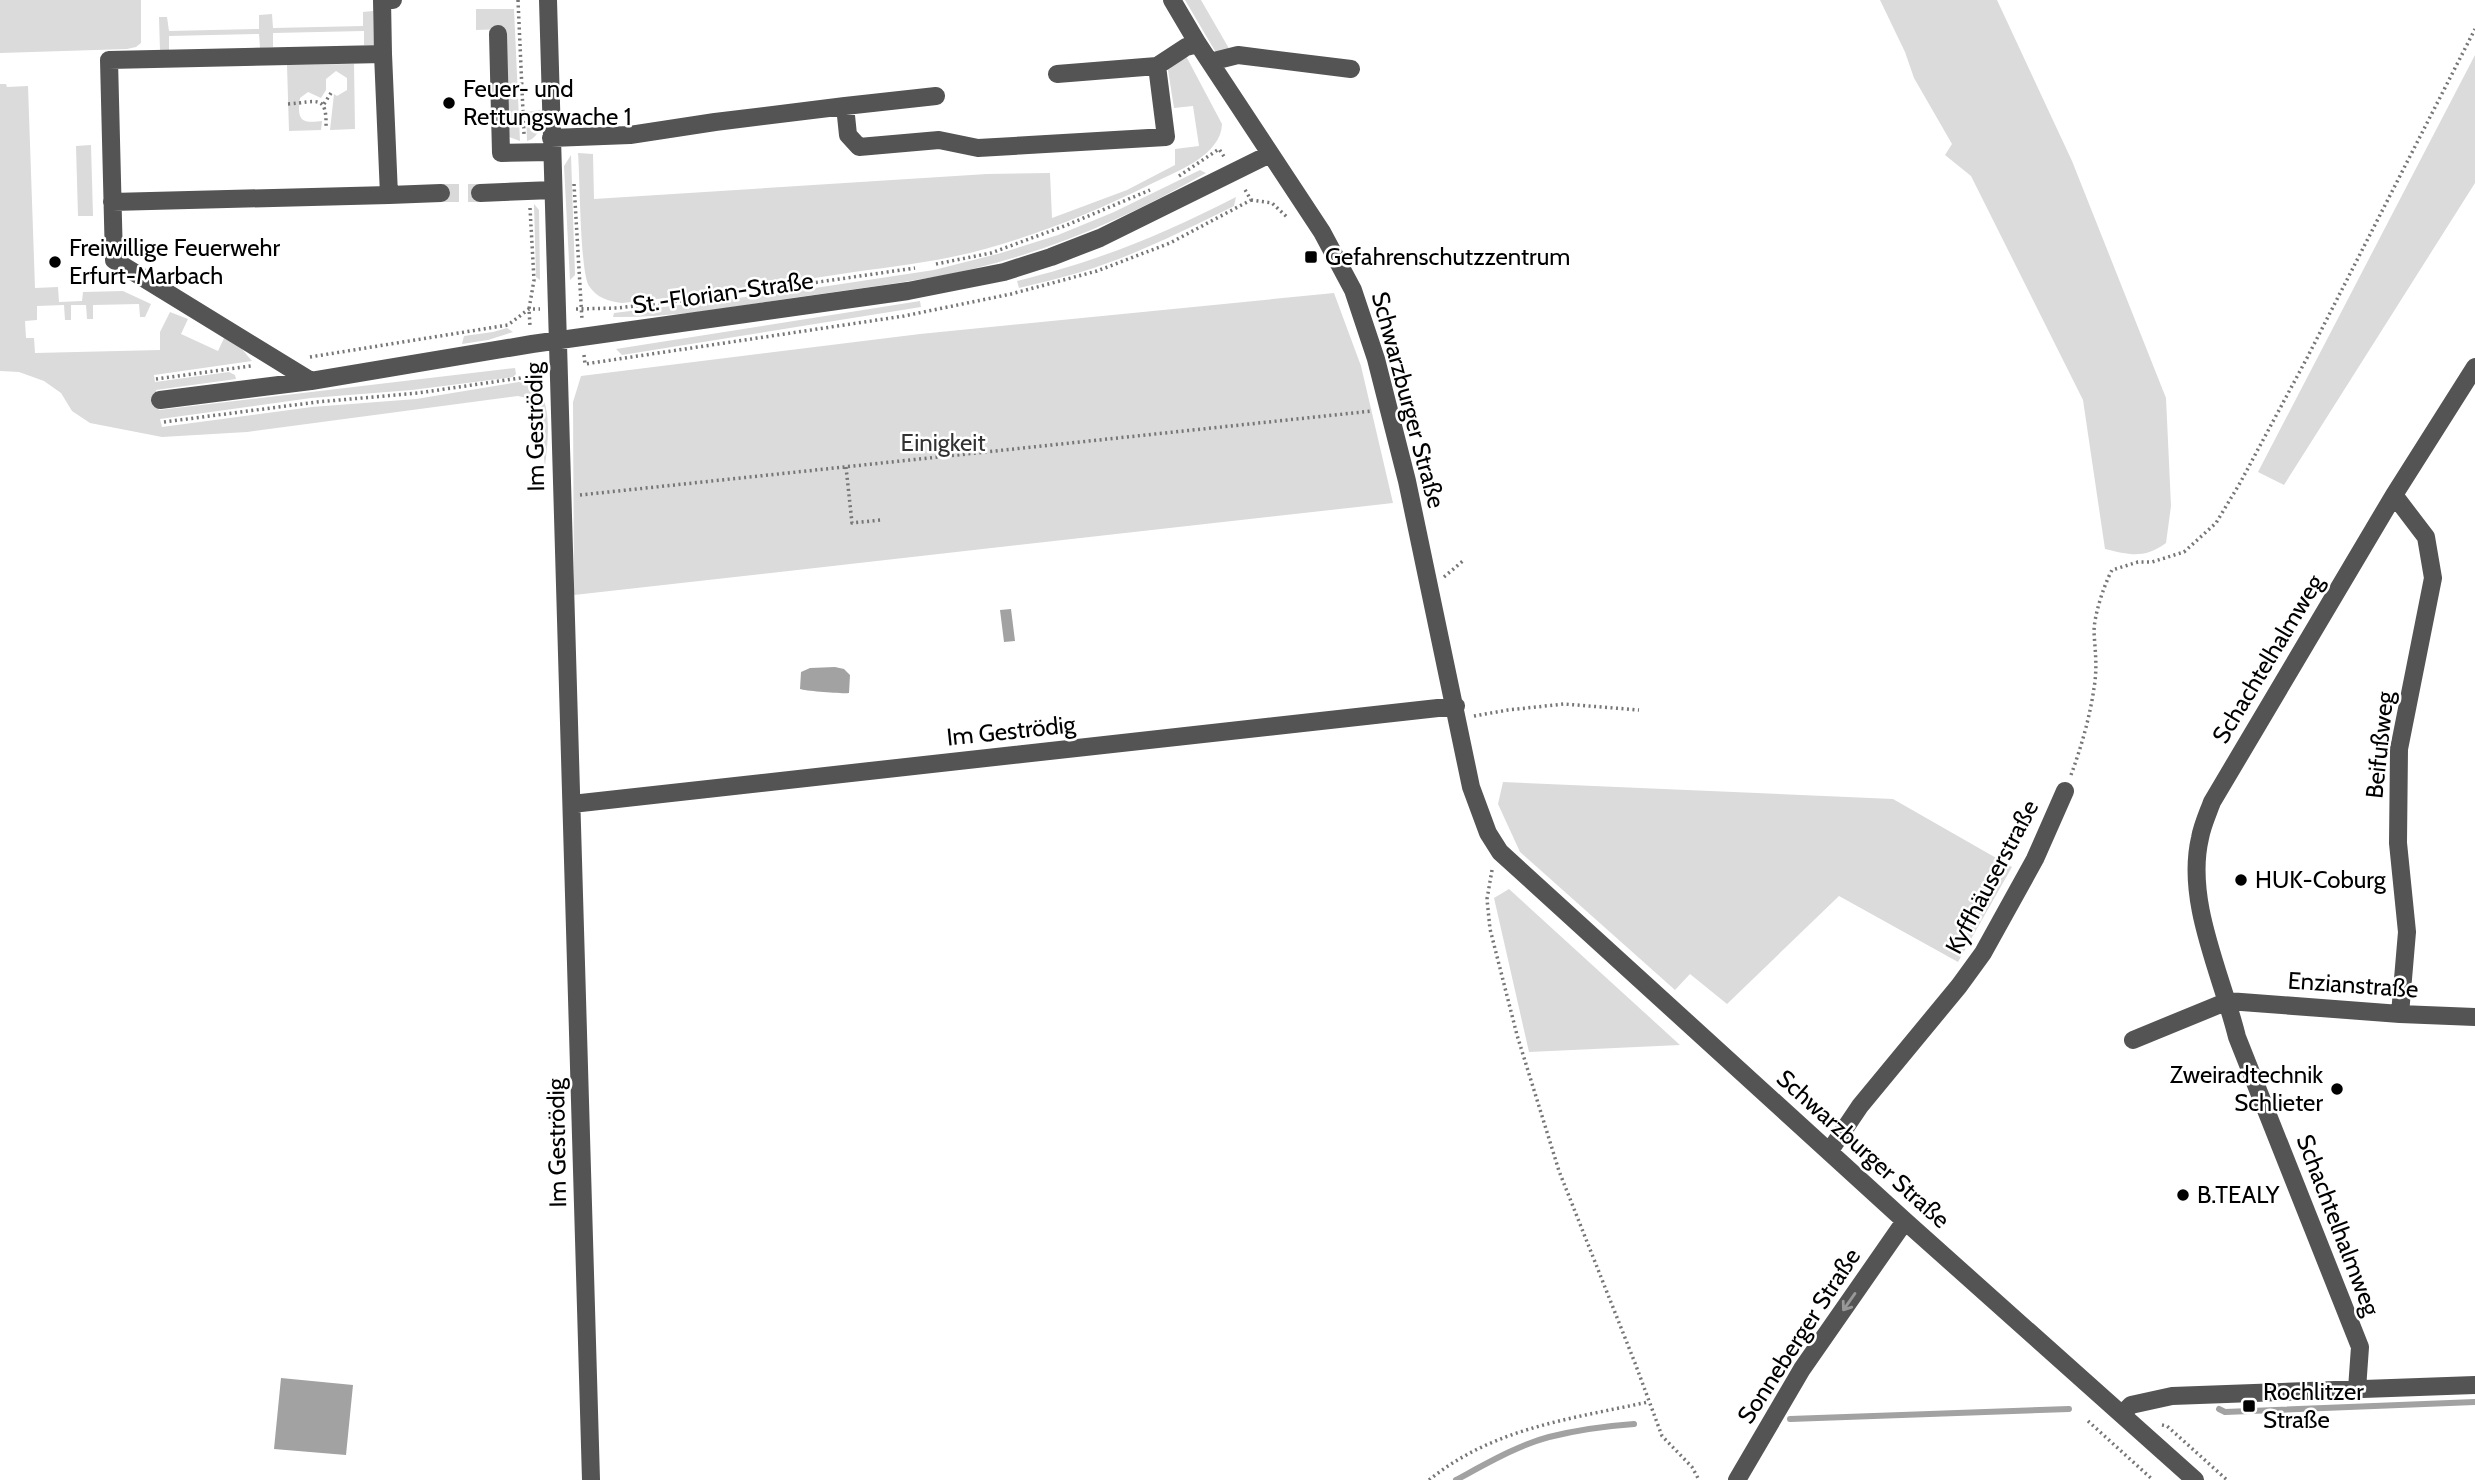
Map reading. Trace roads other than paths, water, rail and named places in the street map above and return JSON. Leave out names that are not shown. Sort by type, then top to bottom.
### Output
[{"type":"street","points":[[388,195],[382,0],[393,0]]},
{"type":"street","name":"Im Geströdig","points":[[548,0],[591,1480]]},
{"type":"street","name":"Schwarzburger Straße","points":[[1172,0],[1321,232],[1353,290],[1388,405],[1407,481],[1471,787],[1488,833],[1500,852],[1905,1222],[2195,1480]]},
{"type":"street","points":[[498,34],[501,153],[715,122],[936,96]]},
{"type":"street","points":[[1057,74],[1157,66],[1186,47],[1198,44]]},
{"type":"street","points":[[311,381],[114,260],[108,60],[383,54]]},
{"type":"street","points":[[1210,62],[1238,55],[1351,69]]},
{"type":"street","points":[[845,106],[848,135],[859,147],[939,140],[978,148],[1166,137],[1157,66]]},
{"type":"street","name":"St.-Florian-Straße","points":[[160,400],[311,381],[532,344],[908,291],[1004,272],[1100,238],[1270,154]]},
{"type":"street","points":[[480,193],[553,190]]},
{"type":"street","points":[[111,202],[441,194]]},
{"type":"street","name":"Schachtelhalmweg","points":[[2357,1390],[2360,1347],[2237,1037],[2209,946],[2197,882],[2199,839],[2212,802],[2394,495],[2475,367]]},
{"type":"street","name":"Beifußweg","points":[[2394,495],[2426,537],[2433,578],[2399,749],[2398,843],[2407,932],[2400,1014]]},
{"type":"street","name":"Im Geströdig","points":[[572,804],[1457,713]]},
{"type":"street","name":"Kyffhäuserstraße","points":[[1829,1152],[1860,1106],[1983,953],[2035,859],[2065,791]]},
{"type":"street","points":[[2133,1040],[2228,1001]]},
{"type":"street","name":"Enzianstraße","points":[[2228,1001],[2475,1017]]},
{"type":"street","name":"Sonneberger Straße","points":[[1737,1480],[1802,1369],[1905,1222]]},
{"type":"street","points":[[2122,1414],[2131,1405],[2172,1396],[2475,1385]]},
{"type":"waterway","points":[[2219,1409],[2225,1412],[2475,1402]]},
{"type":"waterway","points":[[1790,1419],[2069,1409]]},
{"type":"waterway","points":[[1456,1480],[1501,1456],[1537,1441],[1581,1430],[1634,1424]]},
{"type":"tunnel","points":[[441,193],[480,193]]},
{"type":"place","name":"Feuer- und Rettungswache 1","points":[[449,103]]},
{"type":"place","name":"Gefahrenschutzzentrum","points":[[1311,257]]},
{"type":"place","name":"Freiwillige Feuerwehr Erfurt-Marbach","points":[[55,262]]},
{"type":"place","name":"HUK-Coburg","points":[[2241,880]]},
{"type":"place","name":"Zweiradtechnik Schlieter","points":[[2337,1089]]},
{"type":"place","name":"B.TEALY","points":[[2183,1195]]},
{"type":"place","name":"Rochlitzer Straße","points":[[2249,1406]]},
{"type":"park label","name":"Einigkeit","points":[[943,443]]}]
